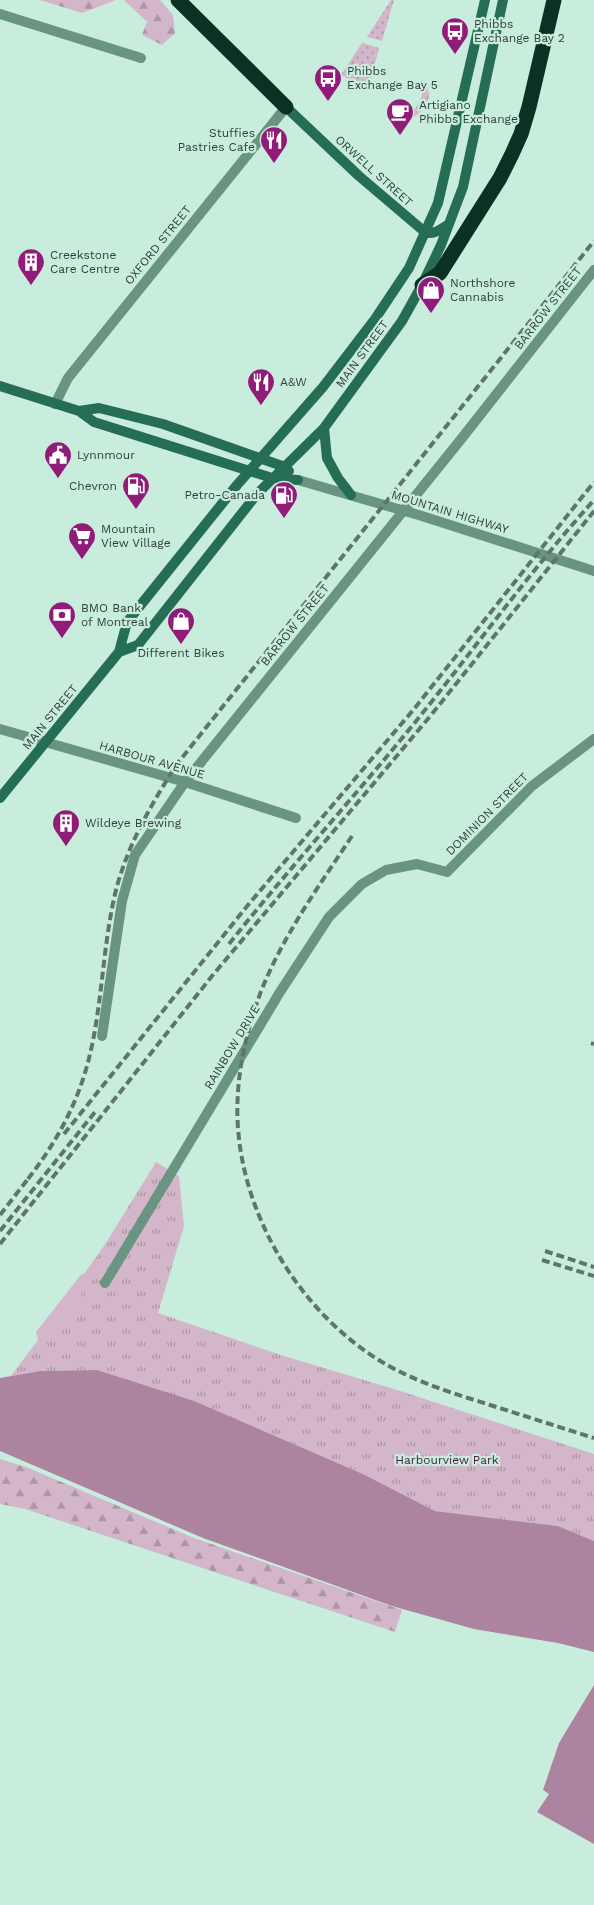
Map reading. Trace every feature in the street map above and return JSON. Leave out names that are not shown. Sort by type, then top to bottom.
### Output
[{"type":"highway","points":[[178,0],[286,107]]},
{"type":"highway","points":[[422,285],[440,273],[500,178],[512,154],[529,107],[554,0]]},
{"type":"main road","name":"MAIN STREET","points":[[0,798],[119,652],[128,622],[249,470],[323,387],[375,319],[409,268],[438,203],[485,0]]},
{"type":"main road","name":"MAIN STREET","points":[[119,652],[138,645],[257,494],[324,428],[402,321],[442,245],[465,178],[503,0]]},
{"type":"main road","name":"ORWELL STREET","points":[[286,107],[359,176],[426,233]]},
{"type":"main road","points":[[426,233],[432,234],[450,223]]},
{"type":"main road","name":"MOUNTAIN HIGHWAY","points":[[0,386],[79,411],[94,422],[272,478],[298,480]]},
{"type":"main road","name":"MOUNTAIN HIGHWAY","points":[[79,411],[99,408],[163,424],[285,467],[298,480]]},
{"type":"main road","points":[[324,428],[327,458],[338,478],[351,495]]},
{"type":"street","points":[[0,14],[141,58]]},
{"type":"street","name":"OXFORD STREET","points":[[55,404],[68,378],[286,107]]},
{"type":"street","name":"BARROW STREET","points":[[102,1036],[122,901],[135,856],[185,782],[594,270]]},
{"type":"street","name":"MOUNTAIN HIGHWAY","points":[[298,480],[403,510],[594,571]]},
{"type":"street","name":"HARBOUR AVENUE","points":[[0,728],[185,782],[296,818]]},
{"type":"street","name":"DOMINION STREET","points":[[417,864],[447,872],[532,786],[594,739]]},
{"type":"street","name":"RAINBOW DRIVE","points":[[105,1283],[276,1000],[329,917],[362,884],[386,870],[417,864]]},
{"type":"green space","points":[[40,0],[116,0],[82,13]]},
{"type":"green space","points":[[124,0],[160,0],[173,15],[175,33],[162,45],[142,35],[147,22]]},
{"type":"green space","points":[[391,0],[394,0],[382,41],[367,37]]},
{"type":"green space","points":[[362,43],[379,48],[370,82],[362,85],[341,75]]},
{"type":"green space","points":[[424,79],[429,93],[426,105],[415,116],[401,124],[391,117],[406,115],[416,107],[424,87]]},
{"type":"green space","name":"Harbourview Park","points":[[156,1162],[179,1176],[184,1226],[158,1313],[284,1356],[394,1389],[594,1454],[594,1541],[558,1526],[435,1511],[365,1475],[97,1370],[40,1371],[11,1376],[38,1340],[45,1340],[56,1335],[81,1296],[85,1273]]},
{"type":"green space","points":[[104,1246],[75,1339],[30,1352],[38,1340],[36,1332],[80,1276],[85,1273]]},
{"type":"green space","points":[[0,1459],[26,1467],[194,1538],[402,1610],[395,1632],[25,1509],[0,1504]]},
{"type":"shaded area","points":[[97,1370],[194,1401],[365,1475],[435,1511],[558,1526],[594,1541],[594,1652],[558,1643],[474,1629],[392,1606],[203,1538],[0,1451],[0,1378],[40,1371]]},
{"type":"shaded area","points":[[594,1685],[594,1844],[537,1812],[549,1794],[543,1790],[559,1743]]},
{"type":"railway","points":[[28,1179],[45,1155],[74,1104],[84,1076],[95,1030],[107,936],[121,873],[142,824],[177,764],[594,241]]},
{"type":"railway","points":[[64,1134],[248,905],[414,709],[594,482]]},
{"type":"railway","points":[[229,944],[397,744],[527,580],[594,500]]},
{"type":"railway","points":[[0,1244],[212,976],[432,714],[594,511]]},
{"type":"railway","points":[[352,836],[302,912],[279,952],[260,994],[252,1018],[241,1067],[238,1092],[238,1133],[245,1173],[258,1212],[276,1250],[298,1285],[325,1316],[355,1344],[389,1366],[426,1383],[594,1438]]},
{"type":"railway","points":[[0,1231],[95,1112]]},
{"type":"railway","points":[[0,1215],[31,1175]]},
{"type":"railway","points":[[545,1251],[594,1267]]},
{"type":"railway","points":[[542,1260],[594,1276]]},
{"type":"place","name":"Phibbs Exchange Bay 2","points":[[455,55]]},
{"type":"place","name":"Phibbs Exchange Bay 5","points":[[328,102]]},
{"type":"place","name":"Artigiano Phibbs Exchange","points":[[400,136]]},
{"type":"place","name":"Stuffies Pastries Cafe","points":[[274,164]]},
{"type":"place","name":"Creekstone Care Centre","points":[[31,286]]},
{"type":"place","name":"Northshore Cannabis","points":[[431,314]]},
{"type":"place","name":"A&W","points":[[261,406]]},
{"type":"place","name":"Lynnmour","points":[[58,479]]},
{"type":"place","name":"Chevron","points":[[136,510]]},
{"type":"place","name":"Petro-Canada","points":[[284,519]]},
{"type":"place","name":"Mountain View Village","points":[[82,560]]},
{"type":"place","name":"BMO Bank of Montreal","points":[[62,639]]},
{"type":"place","name":"Different Bikes","points":[[181,645]]},
{"type":"place","name":"Wildeye Brewing","points":[[66,847]]}]
